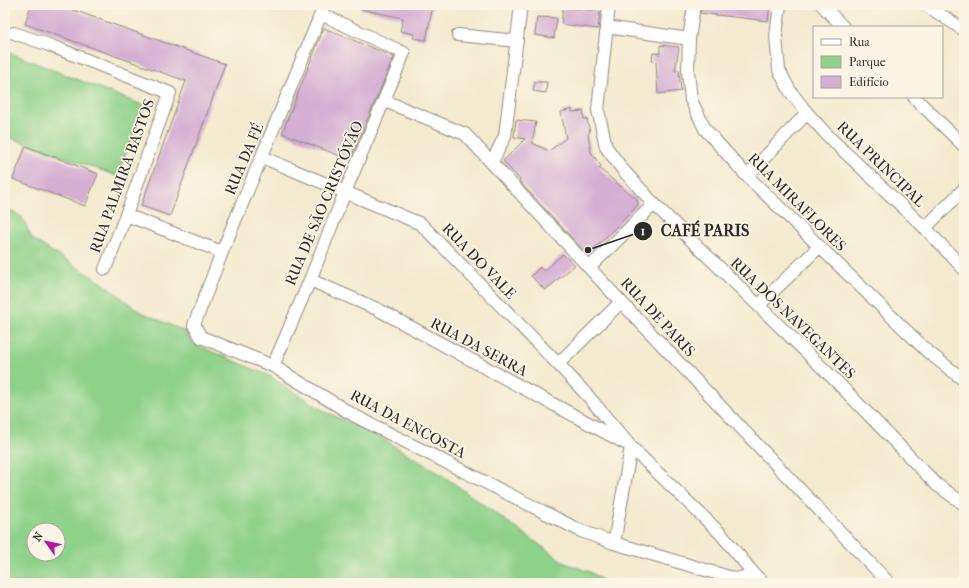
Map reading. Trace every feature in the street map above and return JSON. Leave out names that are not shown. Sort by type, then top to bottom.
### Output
[{"type":"street","points":[[492,162],[505,136],[521,5]]},
{"type":"street","name":"RUA DOS NAVEGANTES","points":[[609,5],[598,110],[606,147],[623,170],[654,204],[837,382],[937,485],[964,504]]},
{"type":"street","name":"RUA MIRAFLORES","points":[[694,5],[689,39],[688,71],[691,100],[705,129],[747,176],[819,247],[928,352],[964,380]]},
{"type":"street","name":"RUA PRINCIPAL","points":[[780,5],[776,36],[779,70],[790,91],[807,113],[836,143],[925,228],[964,269]]},
{"type":"street","points":[[822,5],[842,26]]},
{"type":"street","points":[[926,5],[964,30]]},
{"type":"street","name":"RUA DE SÃO CRISTÓVÃO","points":[[273,366],[404,53],[322,9]]},
{"type":"street","name":"RUA DA FÉ","points":[[194,325],[222,252],[322,9]]},
{"type":"street","points":[[606,27],[689,39]]},
{"type":"street","name":"RUA PALMIRA BASTOS","points":[[14,34],[49,45],[170,93],[105,269]]},
{"type":"street","points":[[458,35],[517,41]]},
{"type":"street","points":[[915,98],[964,146]]},
{"type":"street","name":"RUA DE PARIS","points":[[385,101],[465,134],[621,302],[889,583]]},
{"type":"street","points":[[747,176],[807,113]]},
{"type":"street","name":"RUA DO VALE","points":[[262,157],[421,224],[558,364],[588,396],[631,447]]},
{"type":"street","points":[[925,228],[964,189]]},
{"type":"street","points":[[590,267],[654,204]]},
{"type":"street","points":[[126,215],[222,252]]},
{"type":"street","points":[[759,305],[819,247]]},
{"type":"street","name":"RUA DA SERRA","points":[[310,280],[377,310],[631,447]]},
{"type":"street","points":[[558,364],[621,302]]},
{"type":"street","name":"RUA DA ENCOSTA","points":[[194,325],[201,337],[273,366],[355,416],[582,531],[614,543],[736,579],[754,574]]},
{"type":"street","points":[[614,543],[631,447]]},
{"type":"street","points":[[631,447],[721,534],[763,583]]},
{"type":"green space","points":[[5,51],[145,106],[117,176],[5,136]]},
{"type":"green space","points":[[5,208],[22,217],[32,239],[104,284],[139,311],[184,331],[194,344],[270,376],[326,412],[378,436],[442,475],[565,563],[590,572],[607,583],[5,583]]},
{"type":"building","points":[[31,5],[59,5],[225,64],[170,216],[141,206],[186,81],[25,24]]},
{"type":"building","points":[[361,5],[433,5],[426,40],[413,38],[414,34],[400,31],[403,18],[360,9]]},
{"type":"building","points":[[701,5],[770,5],[768,21],[700,13]]},
{"type":"building","points":[[563,6],[600,12],[598,29],[561,24]]},
{"type":"building","points":[[537,17],[557,18],[554,38],[535,35]]},
{"type":"building","points":[[324,28],[394,57],[350,160],[282,133]]},
{"type":"building","points":[[660,45],[679,47],[675,71],[679,70],[681,91],[658,94],[656,62],[652,61],[653,53],[660,54]]},
{"type":"building","points":[[535,82],[547,82],[546,93],[533,91]]},
{"type":"building","points":[[572,109],[572,112],[583,111],[584,119],[587,119],[590,132],[588,134],[591,152],[601,166],[599,168],[637,199],[638,205],[588,255],[519,181],[520,180],[503,161],[525,139],[514,137],[516,120],[536,122],[532,143],[549,151],[566,138],[561,112]]},
{"type":"building","points":[[26,146],[98,174],[85,206],[13,179]]},
{"type":"building","points":[[563,254],[575,265],[545,290],[531,276],[540,267],[544,271]]},
{"type":"place","name":"CAFÉ PARIS","points":[[588,250]]}]
